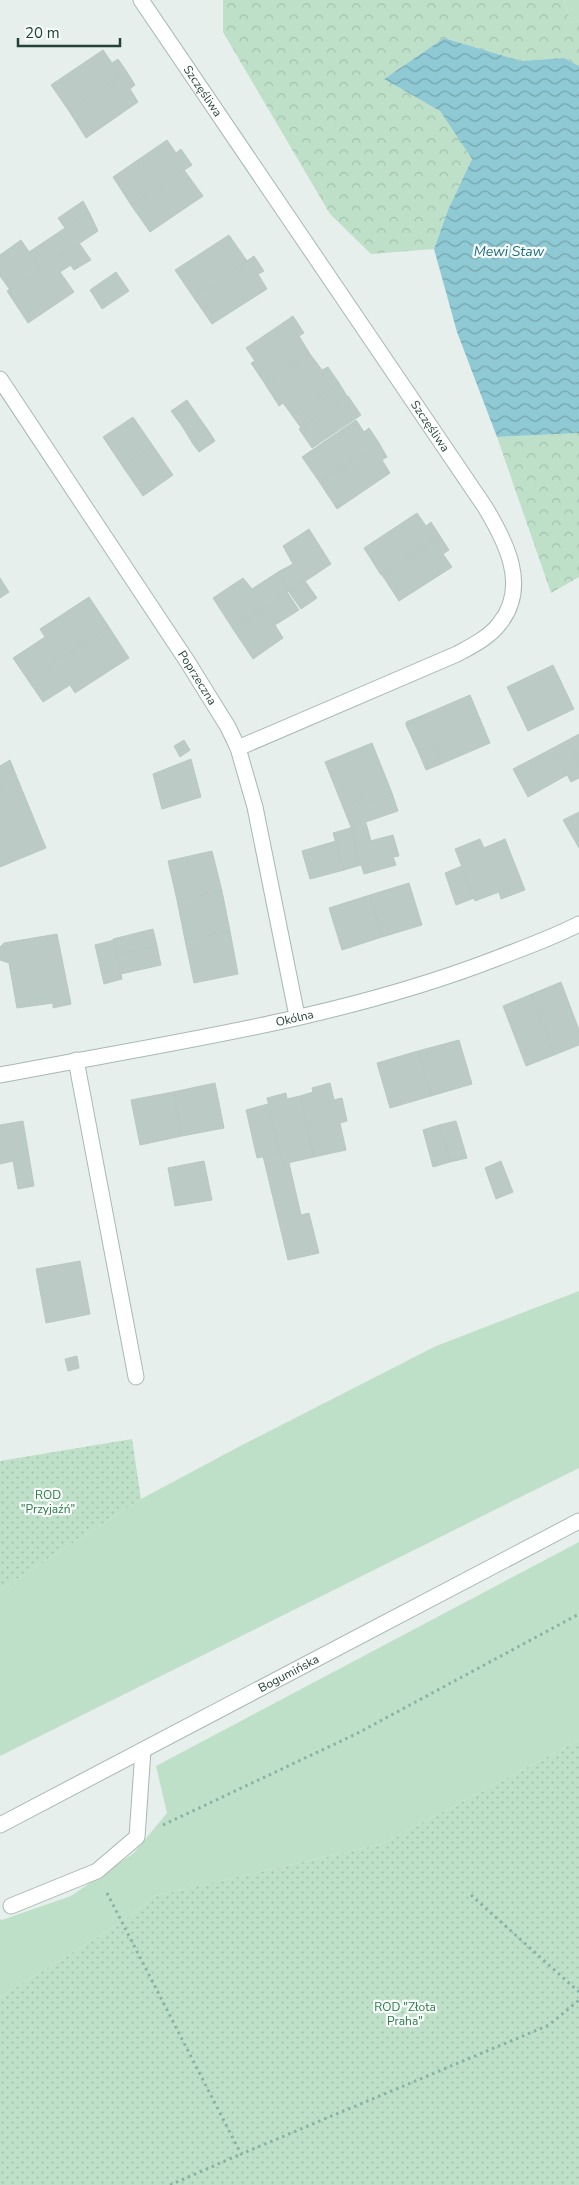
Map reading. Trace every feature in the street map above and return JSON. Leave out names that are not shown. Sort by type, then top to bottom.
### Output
[{"type":"street","name":"Szczęśliwa","points":[[141,0],[485,506],[503,537],[512,562],[514,587],[511,606],[500,625],[479,642],[457,654],[238,748]]},
{"type":"street","name":"Poprzeczna","points":[[0,379],[187,661],[228,727],[238,748],[254,807],[297,1016]]},
{"type":"street","name":"Okólna","points":[[0,1075],[356,1003],[462,972],[579,924]]},
{"type":"street","points":[[76,1060],[136,1377]]},
{"type":"street","name":"Bogumińska","points":[[0,1825],[579,1521]]},
{"type":"street","points":[[11,1906],[97,1871],[137,1836],[143,1750]]},
{"type":"path","points":[[137,1836],[356,1734],[579,1614]]},
{"type":"path","points":[[471,1895],[579,1992]]},
{"type":"path","points":[[115,1912],[241,2154]]},
{"type":"path","points":[[170,2185],[548,2025],[579,2000]]},
{"type":"green space","points":[[223,0],[564,0],[571,23],[579,20],[579,66],[564,58],[521,61],[444,38],[384,79],[440,111],[472,159],[448,210],[434,249],[371,254],[330,214],[223,32]]},
{"type":"green space","points":[[564,0],[579,0],[579,20],[571,23]]},
{"type":"green space","points":[[579,433],[579,577],[551,593],[497,437]]},
{"type":"green space","points":[[579,1291],[579,1468],[0,1756],[0,1590],[141,1499],[244,1444],[436,1346]]},
{"type":"green space","name":"ROD \"Przyjaźń\"","points":[[132,1439],[141,1499],[0,1590],[0,1461]]},
{"type":"green space","points":[[579,1542],[579,1740],[382,1844],[155,1896],[121,1923],[0,1997],[0,1919],[2,1920],[71,1896],[134,1853],[167,1813],[156,1766]]},
{"type":"green space","name":"ROD \"Złota Praha\"","points":[[579,1740],[579,2185],[0,2185],[0,1997],[121,1923],[155,1896],[382,1844]]},
{"type":"water","name":"Mewi Staw","points":[[444,38],[521,61],[564,58],[579,66],[579,433],[497,437],[457,332],[434,249],[448,210],[472,159],[440,111],[384,79]]},
{"type":"building","points":[[103,50],[112,63],[118,59],[127,72],[69,111],[51,85]]},
{"type":"building","points":[[127,72],[135,85],[130,89],[138,102],[86,138],[69,111]]},
{"type":"building","points":[[167,140],[176,153],[181,149],[192,165],[131,205],[113,177]]},
{"type":"building","points":[[184,170],[203,196],[150,232],[131,205]]},
{"type":"building","points":[[83,201],[89,212],[65,228],[58,218]]},
{"type":"building","points":[[89,212],[98,231],[41,269],[29,252]]},
{"type":"building","points":[[229,235],[247,261],[194,298],[175,270]]},
{"type":"building","points":[[21,240],[41,269],[10,290],[0,276],[0,255]]},
{"type":"building","points":[[79,243],[91,260],[74,270],[63,254]]},
{"type":"building","points":[[63,254],[71,265],[60,272],[74,292],[28,323],[7,291]]},
{"type":"building","points":[[254,256],[264,271],[258,274],[267,289],[212,324],[194,298]]},
{"type":"building","points":[[116,272],[129,291],[102,309],[90,290]]},
{"type":"building","points":[[293,316],[304,333],[299,336],[310,354],[265,384],[251,363],[255,361],[246,348]]},
{"type":"building","points":[[310,354],[322,370],[328,367],[339,383],[292,415],[283,403],[279,406],[265,384]]},
{"type":"building","points":[[339,383],[347,396],[301,428],[292,415]]},
{"type":"building","points":[[348,396],[361,415],[312,448],[299,429]]},
{"type":"building","points":[[187,400],[198,416],[182,426],[171,411]]},
{"type":"building","points":[[198,416],[210,433],[193,444],[182,426]]},
{"type":"building","points":[[133,417],[153,446],[123,467],[103,437]]},
{"type":"building","points":[[356,420],[364,432],[369,428],[379,443],[320,483],[302,457]]},
{"type":"building","points":[[210,433],[215,441],[199,452],[193,444]]},
{"type":"building","points":[[379,443],[387,457],[382,460],[390,473],[337,509],[320,483]]},
{"type":"building","points":[[153,446],[173,475],[143,496],[123,467]]},
{"type":"building","points":[[417,513],[426,526],[431,522],[440,536],[381,575],[364,548]]},
{"type":"building","points":[[309,529],[331,564],[289,592],[278,572],[293,564],[283,546]]},
{"type":"building","points":[[440,536],[449,550],[443,554],[452,567],[399,601],[382,575]]},
{"type":"building","points":[[278,572],[289,591],[233,629],[213,598],[243,578],[252,589]]},
{"type":"building","points":[[0,578],[9,592],[0,598]]},
{"type":"building","points":[[305,581],[317,598],[301,609],[289,592]]},
{"type":"building","points":[[287,592],[299,610],[275,625],[283,638],[253,659],[233,629]]},
{"type":"building","points":[[89,597],[109,627],[28,680],[13,658],[45,637],[40,629]]},
{"type":"building","points":[[109,627],[129,658],[75,693],[70,685],[43,702],[28,680]]},
{"type":"building","points":[[553,665],[574,709],[528,731],[507,687]]},
{"type":"building","points":[[470,695],[490,743],[441,764],[433,744],[418,751],[406,725],[422,718],[421,716]]},
{"type":"building","points":[[421,716],[422,718],[406,725],[406,722]]},
{"type":"building","points":[[579,734],[579,761],[568,740]]},
{"type":"building","points":[[184,740],[190,750],[180,757],[174,746]]},
{"type":"building","points":[[568,740],[579,761],[579,778],[571,782],[553,748]]},
{"type":"building","points":[[372,743],[392,793],[363,805],[361,799],[343,807],[325,762]]},
{"type":"building","points":[[433,744],[441,764],[426,770],[418,751]]},
{"type":"building","points":[[553,748],[567,775],[528,797],[513,769]]},
{"type":"building","points":[[191,759],[201,797],[162,809],[153,774]]},
{"type":"building","points":[[10,760],[18,780],[0,788],[0,766]]},
{"type":"building","points":[[18,780],[46,848],[0,867],[0,788]]},
{"type":"building","points":[[392,793],[398,811],[351,827],[343,807],[361,799],[363,805]]},
{"type":"building","points":[[579,812],[579,848],[563,820]]},
{"type":"building","points":[[366,823],[371,841],[355,845],[350,828]]},
{"type":"building","points":[[350,828],[361,865],[344,870],[333,833]]},
{"type":"building","points":[[393,835],[399,856],[393,857],[396,865],[364,874],[355,845]]},
{"type":"building","points":[[480,839],[484,848],[505,839],[525,890],[501,899],[499,892],[475,901],[455,849]]},
{"type":"building","points":[[336,841],[344,870],[310,879],[302,851]]},
{"type":"building","points":[[212,851],[222,891],[177,900],[168,861]]},
{"type":"building","points":[[462,866],[474,898],[456,905],[445,873]]},
{"type":"building","points":[[409,883],[422,925],[382,937],[370,895]]},
{"type":"building","points":[[222,891],[230,931],[185,940],[177,900]]},
{"type":"building","points":[[370,895],[382,937],[342,950],[329,908]]},
{"type":"building","points":[[153,929],[157,946],[117,955],[113,939]]},
{"type":"building","points":[[230,931],[238,974],[194,983],[185,940]]},
{"type":"building","points":[[57,934],[71,1004],[53,1008],[53,1003],[17,1008],[9,963],[0,960],[0,947],[4,943]]},
{"type":"building","points":[[114,940],[122,979],[104,984],[95,945]]},
{"type":"building","points":[[157,946],[161,965],[121,974],[117,955]]},
{"type":"building","points":[[561,982],[579,1030],[579,1045],[554,1055],[532,994]]},
{"type":"building","points":[[532,994],[554,1055],[526,1066],[503,1006]]},
{"type":"building","points":[[459,1040],[472,1084],[431,1096],[418,1051]]},
{"type":"building","points":[[418,1051],[431,1096],[390,1108],[377,1063]]},
{"type":"building","points":[[215,1083],[224,1128],[182,1136],[173,1092]]},
{"type":"building","points":[[330,1083],[334,1100],[342,1098],[347,1121],[340,1123],[346,1150],[314,1157],[300,1096],[313,1092],[312,1088]]},
{"type":"building","points":[[173,1092],[182,1136],[140,1145],[131,1100]]},
{"type":"building","points":[[286,1093],[287,1099],[300,1096],[314,1157],[283,1164],[267,1098]]},
{"type":"building","points":[[268,1104],[280,1153],[257,1158],[246,1110]]},
{"type":"building","points":[[23,1121],[34,1186],[18,1189],[13,1161],[0,1164],[0,1125]]},
{"type":"building","points":[[456,1121],[467,1158],[450,1162],[439,1125]]},
{"type":"building","points":[[439,1125],[450,1162],[433,1167],[423,1130]]},
{"type":"building","points":[[280,1153],[283,1164],[289,1163],[301,1215],[309,1213],[319,1253],[288,1260],[263,1156]]},
{"type":"building","points":[[204,1161],[212,1200],[175,1206],[168,1168]]},
{"type":"building","points":[[501,1161],[513,1192],[496,1199],[485,1168]]},
{"type":"building","points":[[80,1261],[90,1314],[46,1323],[36,1269]]},
{"type":"building","points":[[77,1356],[79,1368],[68,1371],[65,1359]]}]
